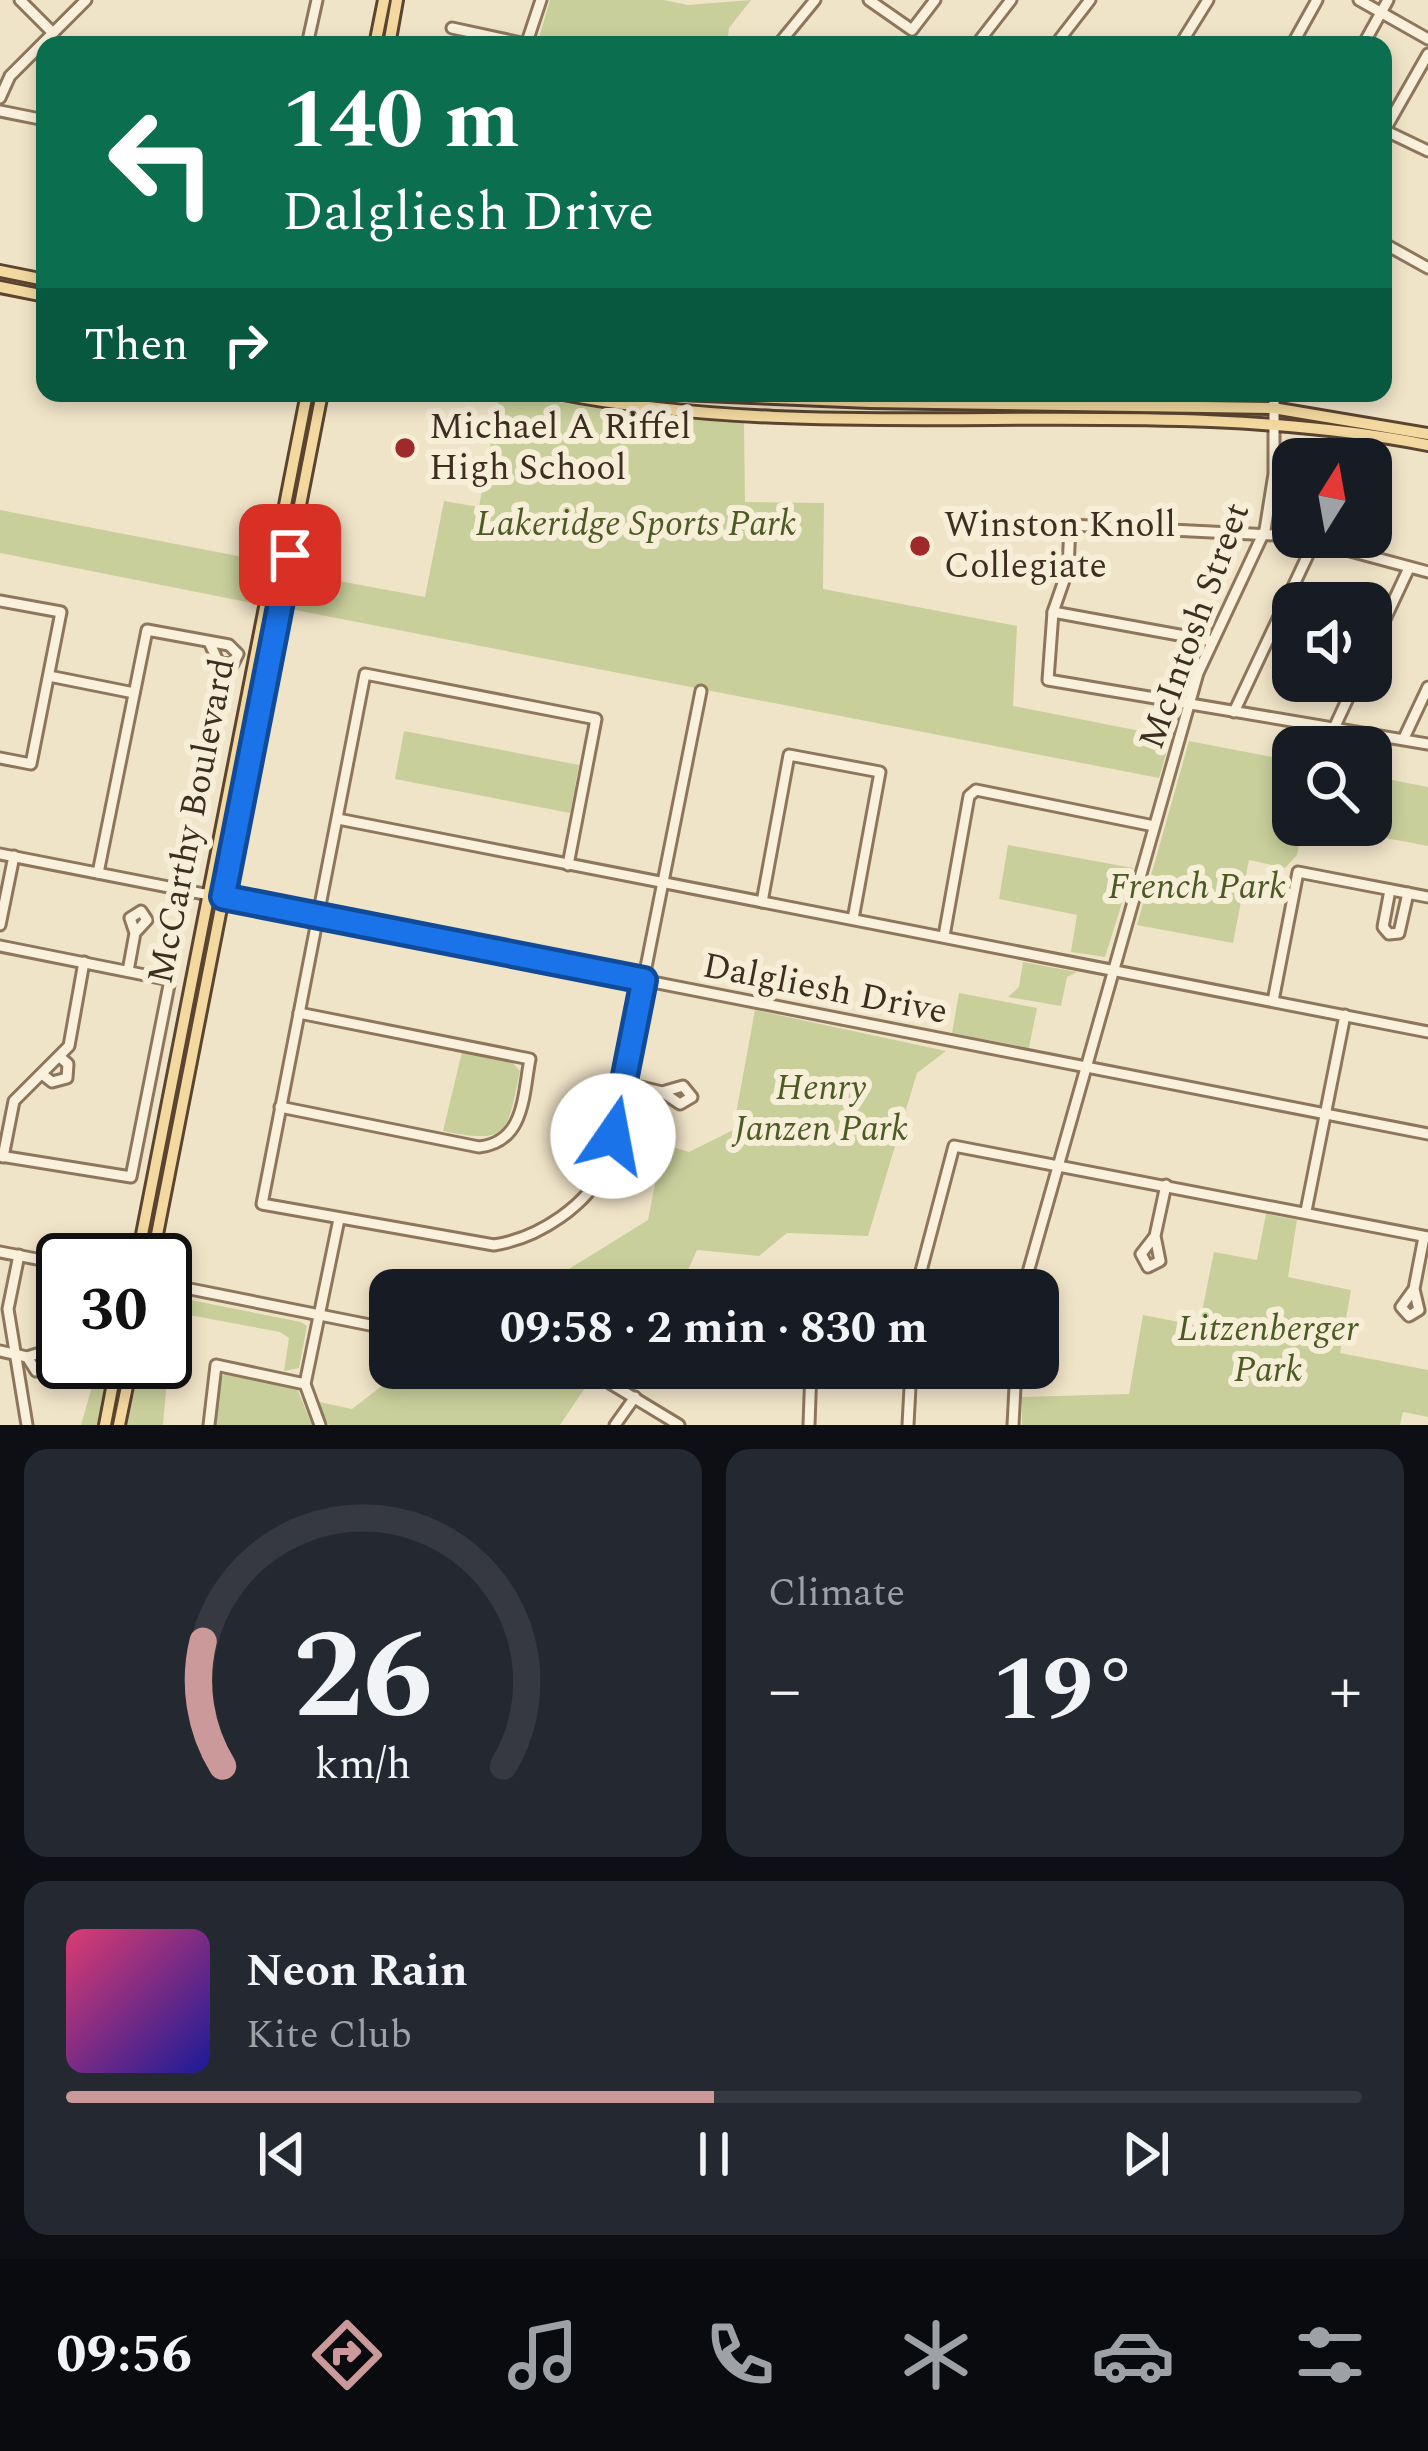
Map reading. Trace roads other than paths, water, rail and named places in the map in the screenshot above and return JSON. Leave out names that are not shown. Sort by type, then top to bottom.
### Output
[{"type":"main road","points":[[377,36],[384,0]]},
{"type":"main road","points":[[390,36],[397,0]]},
{"type":"main road","points":[[0,271],[36,278]]},
{"type":"main road","points":[[0,287],[36,294]]},
{"type":"main road","name":"McCarthy Boulevard","points":[[142,1233],[305,402]]},
{"type":"main road","name":"McCarthy Boulevard","points":[[157,1233],[320,402]]},
{"type":"main road","points":[[620,402],[710,415],[1273,423],[1428,445]]},
{"type":"main road","points":[[1032,402],[1274,408],[1428,434]]},
{"type":"main road","points":[[105,1425],[112,1389]]},
{"type":"main road","points":[[119,1425],[126,1389]]},
{"type":"street","points":[[20,0],[52,33]]},
{"type":"street","points":[[49,36],[86,0]]},
{"type":"street","points":[[309,36],[317,0]]},
{"type":"street","points":[[529,36],[541,0]]},
{"type":"street","points":[[785,36],[814,0]]},
{"type":"street","points":[[869,0],[912,30],[935,0]]},
{"type":"street","points":[[983,36],[1011,0]]},
{"type":"street","points":[[1062,36],[1090,0]]},
{"type":"street","points":[[1186,36],[1208,0]]},
{"type":"street","points":[[1297,36],[1317,0]]},
{"type":"street","points":[[1359,0],[1428,39]]},
{"type":"street","points":[[1368,36],[1388,0]]},
{"type":"street","points":[[452,28],[487,36]]},
{"type":"street","points":[[0,98],[10,76],[36,49]]},
{"type":"street","points":[[1392,118],[1428,54]]},
{"type":"street","points":[[0,111],[36,117]]},
{"type":"street","points":[[1392,135],[1428,151]]},
{"type":"street","points":[[1392,248],[1428,268]]},
{"type":"street","points":[[870,402],[870,419]]},
{"type":"street","name":"McIntosh Street","points":[[1028,1269],[1188,706],[1212,641],[1265,530],[1274,474],[1274,402]]},
{"type":"street","points":[[1272,532],[1070,525],[1068,569],[1053,612],[1048,680],[1335,726],[1346,702]]},
{"type":"street","points":[[1234,712],[1307,558]]},
{"type":"street","points":[[1375,558],[1428,572]]},
{"type":"street","points":[[1392,605],[1409,568]]},
{"type":"street","points":[[0,601],[61,612],[32,764],[0,758]]},
{"type":"street","points":[[1053,612],[1212,641]]},
{"type":"street","points":[[98,873],[146,630],[209,642]]},
{"type":"street","points":[[568,865],[596,718],[364,674],[262,1204],[472,1244],[523,1237],[590,1196],[608,1162],[701,691]]},
{"type":"street","points":[[49,676],[134,693]]},
{"type":"street","points":[[1404,738],[1428,687]]},
{"type":"street","points":[[1392,736],[1428,744]]},
{"type":"street","points":[[762,902],[789,755],[880,772],[853,919]]},
{"type":"street","points":[[944,937],[969,796],[976,790],[1154,826]]},
{"type":"street","points":[[338,819],[1428,1032]]},
{"type":"street","name":"Dalgliesh Drive","points":[[0,854],[1428,1133]]},
{"type":"street","points":[[0,925],[14,856]]},
{"type":"street","points":[[1273,1001],[1298,872],[1428,897]]},
{"type":"street","points":[[1390,890],[1383,926],[1388,934],[1399,933],[1408,893]]},
{"type":"street","points":[[128,971],[135,933]]},
{"type":"street","points":[[0,946],[84,962],[170,980],[131,1177],[2,1157],[14,1101],[69,1046],[84,962]]},
{"type":"street","points":[[280,1107],[479,1147],[505,1138],[519,1120],[530,1059],[299,1012]]},
{"type":"street","points":[[1306,1211],[1345,1015]]},
{"type":"street","points":[[43,1074],[52,1082],[67,1078],[68,1064],[60,1058]]},
{"type":"street","points":[[624,1083],[662,1091]]},
{"type":"street","points":[[922,1269],[954,1145],[1426,1237],[1414,1289]]},
{"type":"street","points":[[1155,1236],[1166,1185]]},
{"type":"street","points":[[320,1425],[304,1384],[339,1219]]},
{"type":"street","points":[[0,1252],[36,1258]]},
{"type":"street","points":[[19,1255],[8,1309],[21,1355],[27,1425]]},
{"type":"street","points":[[192,1289],[369,1325]]},
{"type":"street","points":[[0,1351],[21,1355]]},
{"type":"street","points":[[209,1425],[216,1365],[304,1384]]},
{"type":"street","points":[[621,1389],[679,1425]]},
{"type":"street","points":[[809,1425],[810,1389]]},
{"type":"street","points":[[908,1425],[910,1389]]},
{"type":"street","points":[[1012,1425],[1015,1389]]},
{"type":"street","points":[[615,1425],[635,1397]]},
{"type":"place","name":"Michael A Riffel High School","points":[[405,448]]},
{"type":"place","name":"Winston Knoll Collegiate","points":[[920,546]]},
{"type":"park label","name":"Lakeridge Sports Park","points":[[636,524]]},
{"type":"park label","name":"French Park","points":[[1197,887]]},
{"type":"park label","name":"Henry Janzen Park","points":[[821,1108]]},
{"type":"park label","name":"Litzenberger Park","points":[[1268,1350]]}]
